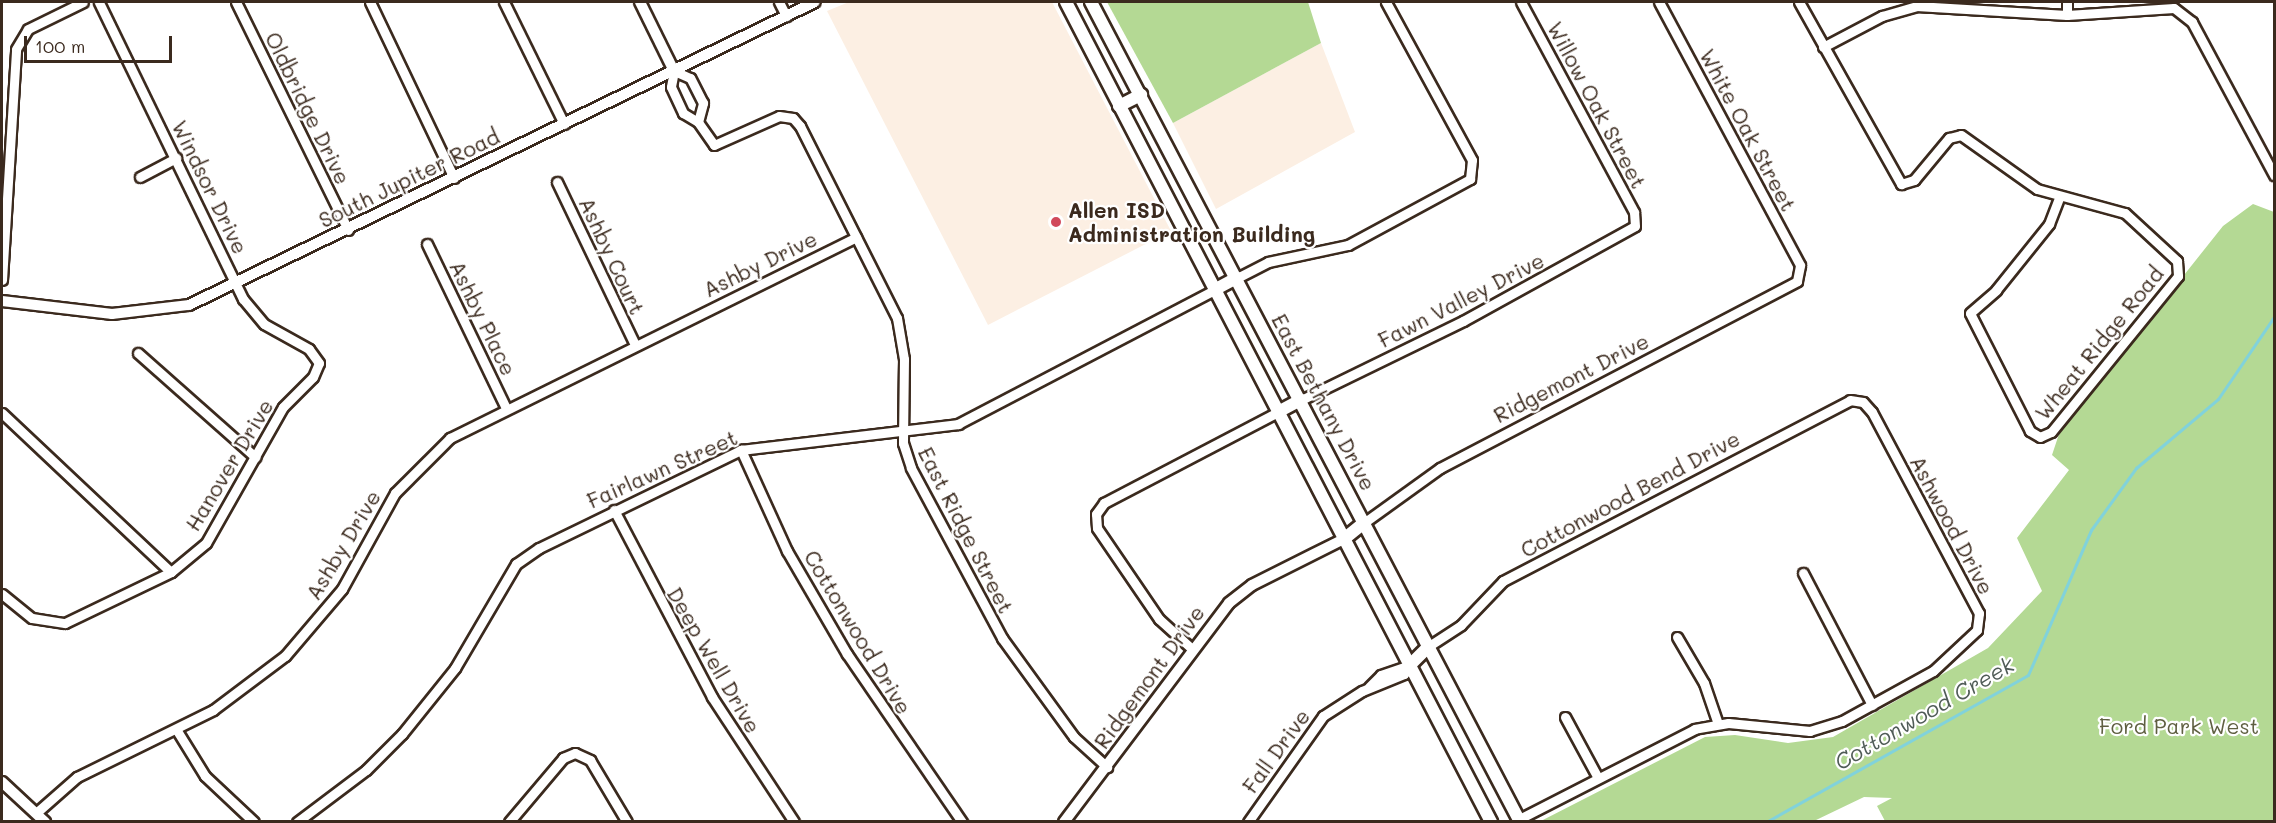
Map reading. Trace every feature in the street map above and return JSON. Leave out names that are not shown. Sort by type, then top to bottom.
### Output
[{"type":"main road","points":[[1065,2],[1491,822]]},
{"type":"main road","name":"East Bethany Drive","points":[[1091,2],[1520,820]]},
{"type":"main road","points":[[1119,106],[1141,95]]},
{"type":"main road","points":[[1214,290],[1237,278]]},
{"type":"main road","points":[[1278,412],[1301,400]]},
{"type":"main road","points":[[1344,539],[1365,522]]},
{"type":"main road","points":[[1410,665],[1429,646]]},
{"type":"street","points":[[2,280],[16,49],[28,29],[83,2]]},
{"type":"street","name":"Windsor Drive","points":[[99,2],[236,283],[264,324],[309,349],[319,363]]},
{"type":"street","name":"Oldbridge Drive","points":[[236,2],[348,230]]},
{"type":"street","points":[[369,2],[454,178]]},
{"type":"street","points":[[504,2],[564,124]]},
{"type":"street","points":[[640,2],[674,71],[690,78],[703,103],[698,122],[683,113],[670,87],[674,71]]},
{"type":"street","points":[[779,2],[786,16]]},
{"type":"street","name":"South Jupiter Road","points":[[2,301],[152,313],[189,305],[815,2]]},
{"type":"street","points":[[1237,278],[1268,262],[1348,245],[1460,188],[1473,173],[1472,160],[1386,2]]},
{"type":"street","name":"Willow Oak Street","points":[[1521,2],[1634,212],[1635,226]]},
{"type":"street","name":"White Oak Street","points":[[1659,2],[1800,265],[1800,276]]},
{"type":"street","points":[[1799,2],[1901,184],[1914,180],[1949,138],[1961,135],[2024,180],[2059,198]]},
{"type":"street","points":[[2067,2],[2067,15]]},
{"type":"street","points":[[1823,47],[1891,12],[1935,3],[2067,15],[2181,11],[2274,175]]},
{"type":"street","name":"East Ridge Street","points":[[698,122],[709,142],[721,146],[779,116],[793,118],[856,237],[902,336],[903,433],[911,468],[993,624],[1074,737],[1107,767]]},
{"type":"street","points":[[140,177],[176,158]]},
{"type":"street","name":"Ashby Court","points":[[557,182],[635,345]]},
{"type":"street","name":"Wheat Ridge Road","points":[[2059,198],[2098,202],[2125,213],[2180,266],[2178,276],[2051,432],[2040,437],[2030,431],[2000,377],[1972,321],[1971,308],[1996,290],[2049,224],[2059,198]]},
{"type":"street","name":"Fawn Valley Drive","points":[[1301,400],[1463,321],[1635,226]]},
{"type":"street","name":"Ashby Drive","points":[[36,813],[77,777],[176,729],[233,697],[285,656],[342,589],[382,511],[406,480],[450,438],[506,408],[856,237]]},
{"type":"street","name":"Ashby Place","points":[[427,244],[506,408]]},
{"type":"street","name":"Ridgemont Drive","points":[[1365,522],[1440,468],[1793,285],[1800,276]]},
{"type":"street","name":"Fairlawn Street","points":[[297,822],[366,770],[402,734],[455,668],[516,564],[614,510],[741,450],[903,433],[958,424],[1214,290]]},
{"type":"street","points":[[138,353],[255,457]]},
{"type":"street","name":"Hanover Drive","points":[[2,594],[32,618],[65,623],[171,572],[206,543],[283,407],[313,377],[319,363]]},
{"type":"street","name":"Cottonwood Bend Drive","points":[[1429,646],[1461,625],[1503,581],[1843,402],[1863,402]]},
{"type":"street","name":"Ashwood Drive","points":[[1520,820],[1667,740],[1718,724],[1810,731],[1872,705],[1933,671],[1977,630],[1979,619],[1863,402]]},
{"type":"street","points":[[1191,648],[1158,619],[1097,528],[1096,514],[1104,503],[1278,412]]},
{"type":"street","points":[[2,413],[171,572]]},
{"type":"street","name":"Cottonwood Drive","points":[[741,450],[787,551],[841,644],[962,822]]},
{"type":"street","name":"Deep Well Drive","points":[[614,510],[712,697],[794,822]]},
{"type":"street","name":"Ridgemont Drive","points":[[1064,822],[1107,767],[1191,648],[1252,585],[1344,539]]},
{"type":"street","points":[[1803,573],[1872,705]]},
{"type":"street","points":[[1677,637],[1704,682],[1718,724]]},
{"type":"street","name":"Fall Drive","points":[[1248,822],[1323,716],[1369,687],[1404,675],[1410,665]]},
{"type":"street","points":[[1565,717],[1598,778]]},
{"type":"street","points":[[176,729],[205,776],[254,822]]},
{"type":"street","points":[[509,822],[563,758],[583,755],[627,822]]},
{"type":"street","points":[[3,788],[45,822]]},
{"type":"shaded area","points":[[849,2],[1052,2],[1171,231],[988,325],[827,11]]},
{"type":"shaded area","points":[[1321,43],[1355,132],[1216,209],[1173,123]]},
{"type":"green space","points":[[1107,2],[1308,2],[1321,43],[1173,123]]},
{"type":"green space","name":"Ford Park West","points":[[2253,204],[2274,212],[2274,821],[1885,821],[1877,806],[1892,798],[1864,797],[1814,821],[1539,822],[1705,737],[1735,735],[1788,743],[1833,737],[1988,648],[2042,591],[2017,538],[2069,470],[2052,455],[2060,431],[2223,226]]},
{"type":"waterway","name":"Cottonwood Creek","points":[[1766,822],[2028,675],[2091,530],[2136,468],[2218,399],[2274,317]]},
{"type":"place","name":"Allen ISD Administration Building","points":[[1056,222]]}]
